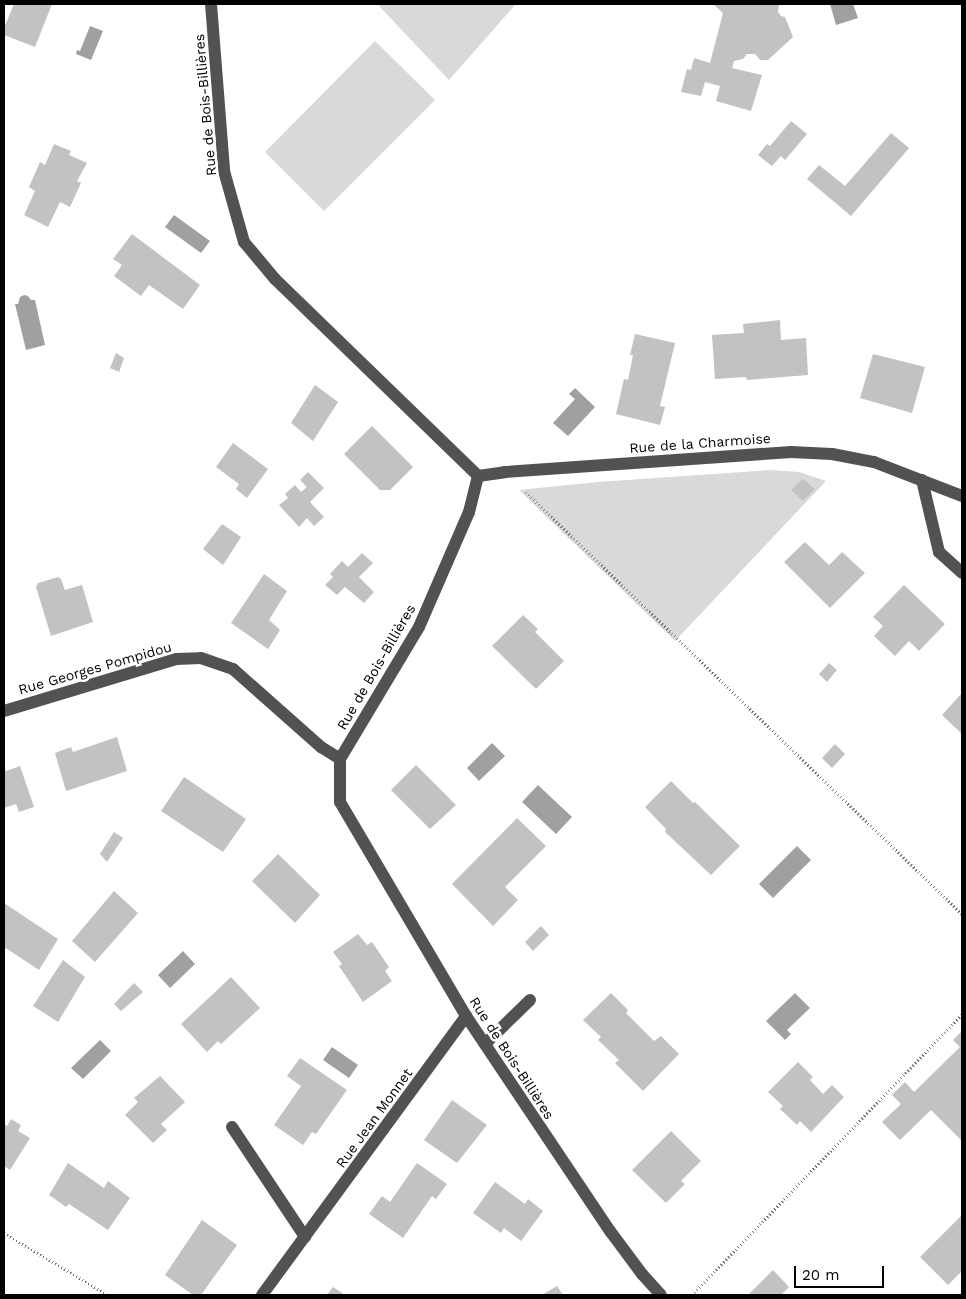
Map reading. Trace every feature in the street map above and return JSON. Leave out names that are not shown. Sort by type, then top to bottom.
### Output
[{"type":"street","name":"Rue de Bois-Billières","points":[[211,4],[224,171],[244,242],[275,279],[478,476],[469,512],[419,627],[340,759],[340,802],[466,1016],[610,1231],[642,1274],[661,1295]]},
{"type":"street","name":"Rue de la Charmoise","points":[[478,476],[504,472],[790,452],[832,454],[874,462],[962,496]]},
{"type":"street","points":[[922,480],[939,552],[962,573]]},
{"type":"street","name":"Rue Georges Pompidou","points":[[4,711],[176,659],[201,658],[233,669],[321,747],[340,759]]},
{"type":"street","points":[[485,1044],[530,1000]]},
{"type":"street","name":"Rue Jean Monnet","points":[[262,1295],[466,1016]]},
{"type":"street","points":[[232,1127],[305,1237]]},
{"type":"path","points":[[504,472],[962,914]]},
{"type":"path","points":[[692,1295],[962,1014]]},
{"type":"path","points":[[4,1233],[108,1295]]},
{"type":"shaded area","points":[[381,4],[516,4],[449,80],[379,6]]},
{"type":"shaded area","points":[[830,4],[853,4],[858,18],[836,25]]},
{"type":"shaded area","points":[[90,26],[103,31],[91,60],[76,54],[77,50],[80,51]]},
{"type":"shaded area","points":[[375,41],[435,100],[324,211],[265,152]]},
{"type":"shaded area","points":[[174,215],[210,241],[201,253],[165,227]]},
{"type":"shaded area","points":[[28,296],[31,300],[35,300],[45,345],[26,350],[15,304],[18,304],[20,297]]},
{"type":"shaded area","points":[[575,388],[595,407],[568,436],[553,423],[575,399],[569,394]]},
{"type":"shaded area","points":[[770,470],[799,472],[826,481],[675,641],[519,490],[598,482]]},
{"type":"shaded area","points":[[492,743],[505,756],[479,781],[467,768]]},
{"type":"shaded area","points":[[538,785],[572,817],[556,834],[522,802]]},
{"type":"shaded area","points":[[797,846],[811,860],[773,898],[759,884]]},
{"type":"shaded area","points":[[183,951],[195,964],[170,988],[158,975]]},
{"type":"shaded area","points":[[795,993],[810,1008],[787,1030],[791,1034],[785,1040],[766,1021]]},
{"type":"shaded area","points":[[100,1040],[111,1051],[83,1079],[71,1068]]},
{"type":"shaded area","points":[[332,1047],[358,1065],[349,1078],[323,1060]]},
{"type":"building","points":[[14,4],[52,4],[35,47],[4,35],[4,28]]},
{"type":"building","points":[[713,4],[779,4],[778,12],[781,16],[785,17],[793,37],[768,60],[760,60],[755,54],[747,54],[743,59],[734,61],[732,68],[762,75],[751,111],[716,101],[720,86],[705,82],[701,96],[681,92],[687,69],[691,70],[694,58],[710,63],[723,13]]},
{"type":"building","points":[[791,121],[807,134],[785,160],[781,156],[772,166],[758,155],[767,144],[770,146]]},
{"type":"building","points":[[891,133],[909,148],[851,216],[807,179],[819,165],[845,186]]},
{"type":"building","points":[[54,144],[71,151],[69,155],[87,163],[77,181],[81,183],[70,207],[60,202],[48,227],[24,215],[35,191],[29,187],[40,162],[45,165]]},
{"type":"building","points":[[132,234],[200,285],[183,309],[149,285],[141,296],[114,276],[122,265],[113,259]]},
{"type":"building","points":[[780,320],[781,340],[806,338],[808,375],[747,380],[746,377],[715,379],[712,335],[744,333],[743,324]]},
{"type":"building","points":[[635,334],[675,343],[660,406],[665,407],[660,425],[616,414],[624,379],[628,380],[633,355],[630,355]]},
{"type":"building","points":[[116,353],[124,358],[119,372],[110,368]]},
{"type":"building","points":[[873,354],[925,367],[912,413],[860,398]]},
{"type":"building","points":[[315,385],[338,402],[313,441],[291,423]]},
{"type":"building","points":[[372,426],[413,467],[390,490],[380,490],[344,454]]},
{"type":"building","points":[[233,443],[268,469],[247,498],[236,489],[239,484],[216,467]]},
{"type":"building","points":[[308,472],[324,488],[310,502],[324,517],[314,526],[307,518],[299,527],[279,505],[288,498],[285,494],[295,485],[301,492],[307,487],[300,480]]},
{"type":"building","points":[[803,479],[815,489],[803,501],[791,490]]},
{"type":"building","points":[[222,524],[241,537],[223,565],[203,549]]},
{"type":"building","points":[[805,542],[829,565],[842,552],[865,573],[830,608],[784,562]]},
{"type":"building","points":[[362,553],[373,563],[359,577],[374,592],[364,603],[345,587],[337,595],[325,585],[333,577],[330,574],[342,561],[348,567]]},
{"type":"building","points":[[264,574],[287,591],[269,620],[280,630],[268,649],[231,623]]},
{"type":"building","points":[[58,577],[61,579],[65,590],[82,585],[93,622],[51,636],[36,587],[38,583]]},
{"type":"building","points":[[904,585],[945,624],[919,651],[909,641],[895,656],[874,636],[883,626],[873,617]]},
{"type":"building","points":[[523,615],[538,629],[535,632],[564,661],[536,689],[492,646]]},
{"type":"building","points":[[829,663],[837,670],[827,682],[819,674]]},
{"type":"building","points":[[962,693],[962,734],[942,715]]},
{"type":"building","points":[[117,737],[127,771],[66,791],[55,753],[71,747],[73,752]]},
{"type":"building","points":[[835,744],[845,754],[832,768],[822,758]]},
{"type":"building","points":[[416,765],[456,805],[430,829],[391,790]]},
{"type":"building","points":[[20,766],[34,807],[19,812],[16,804],[4,808],[4,768],[6,771]]},
{"type":"building","points":[[184,777],[246,819],[223,852],[161,811]]},
{"type":"building","points":[[671,781],[740,846],[711,875],[665,832],[666,829],[645,807]]},
{"type":"building","points":[[517,818],[546,846],[505,887],[518,900],[493,926],[452,884]]},
{"type":"building","points":[[114,832],[123,838],[107,862],[100,854]]},
{"type":"building","points":[[278,854],[320,895],[295,923],[252,881]]},
{"type":"building","points":[[114,891],[138,913],[95,962],[72,941]]},
{"type":"building","points":[[4,903],[58,939],[39,970],[4,947]]},
{"type":"building","points":[[541,926],[549,935],[533,951],[525,942]]},
{"type":"building","points":[[358,934],[367,945],[372,942],[389,967],[385,971],[392,981],[363,1002],[339,966],[342,964],[333,952]]},
{"type":"building","points":[[63,960],[85,977],[58,1022],[33,1006]]},
{"type":"building","points":[[231,977],[260,1008],[221,1044],[218,1041],[207,1052],[181,1024]]},
{"type":"building","points":[[134,983],[143,992],[121,1011],[114,1004]]},
{"type":"building","points":[[611,993],[628,1010],[626,1013],[654,1041],[661,1036],[679,1054],[643,1091],[615,1063],[619,1060],[598,1040],[601,1037],[583,1020]]},
{"type":"building","points":[[962,1031],[962,1141],[931,1110],[900,1140],[882,1122],[901,1104],[892,1095],[905,1082],[914,1092],[960,1047],[953,1040]]},
{"type":"building","points":[[300,1058],[347,1090],[316,1134],[312,1132],[303,1145],[274,1125],[301,1086],[287,1076]]},
{"type":"building","points":[[798,1062],[813,1077],[810,1080],[823,1094],[832,1085],[844,1097],[811,1132],[800,1121],[797,1125],[780,1109],[783,1106],[768,1092]]},
{"type":"building","points":[[160,1076],[185,1102],[161,1124],[167,1130],[153,1143],[125,1115],[138,1102],[134,1098]]},
{"type":"building","points":[[452,1100],[487,1125],[457,1163],[424,1140]]},
{"type":"building","points":[[11,1119],[21,1125],[18,1131],[30,1138],[10,1170],[4,1166],[4,1124],[7,1126]]},
{"type":"building","points":[[671,1131],[701,1161],[681,1181],[685,1184],[666,1203],[632,1170]]},
{"type":"building","points":[[68,1163],[104,1188],[108,1181],[130,1198],[108,1230],[69,1204],[66,1207],[49,1195]]},
{"type":"building","points":[[417,1163],[447,1184],[436,1199],[432,1196],[403,1238],[369,1214],[382,1196],[390,1202]]},
{"type":"building","points":[[495,1182],[525,1204],[528,1199],[543,1211],[521,1241],[504,1228],[501,1233],[473,1213]]},
{"type":"building","points":[[962,1215],[962,1271],[948,1285],[920,1257]]},
{"type":"building","points":[[202,1220],[237,1245],[201,1295],[193,1295],[165,1275]]},
{"type":"building","points":[[773,1270],[789,1287],[781,1295],[748,1295]]},
{"type":"building","points":[[557,1286],[563,1295],[542,1295]]},
{"type":"building","points":[[333,1287],[345,1295],[327,1295]]}]
